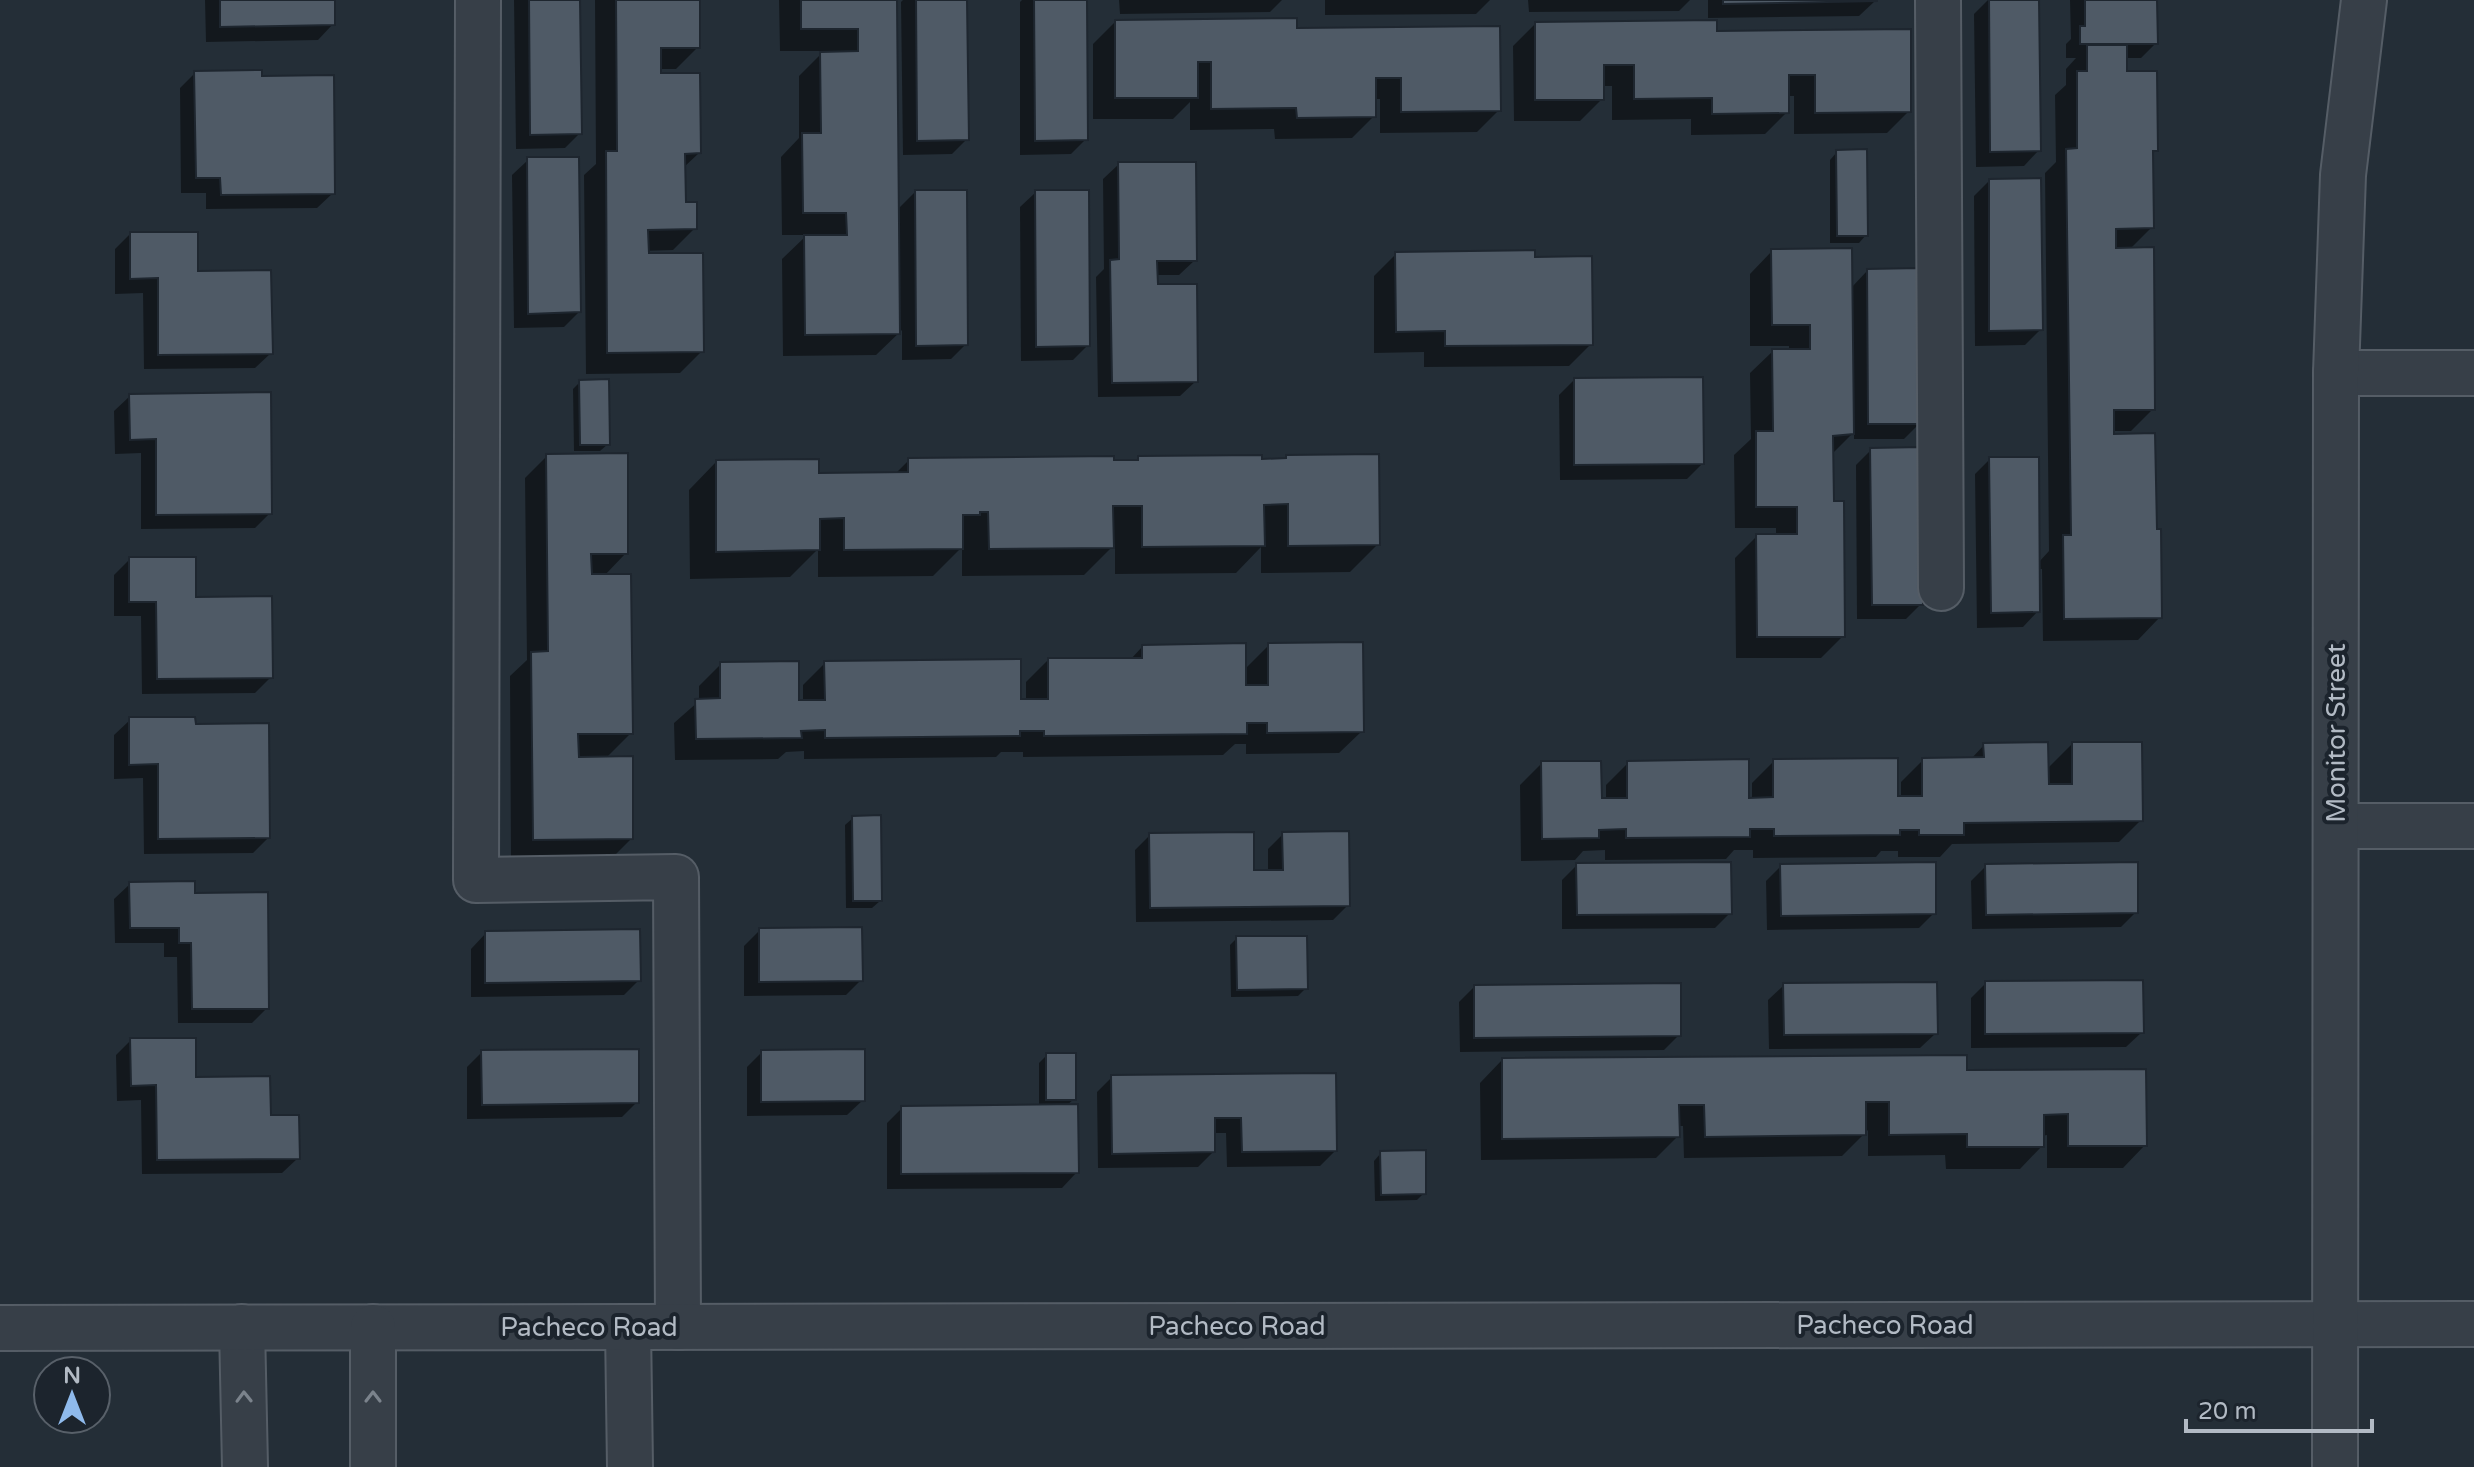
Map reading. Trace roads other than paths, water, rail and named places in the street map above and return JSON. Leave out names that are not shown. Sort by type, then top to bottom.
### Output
[{"type":"street","points":[[478,0],[476,880],[676,877],[678,1327]]},
{"type":"street","points":[[1938,0],[1941,588]]},
{"type":"street","name":"Monitor Street","points":[[2335,1467],[2336,373],[2343,175],[2364,0]]},
{"type":"street","points":[[2336,373],[2474,373]]},
{"type":"street","points":[[2336,826],[2474,826]]},
{"type":"street","name":"Pacheco Road","points":[[0,1328],[2474,1324]]},
{"type":"street","points":[[242,1327],[245,1467]]},
{"type":"street","points":[[373,1327],[373,1467]]},
{"type":"street","points":[[628,1327],[630,1467]]}]
